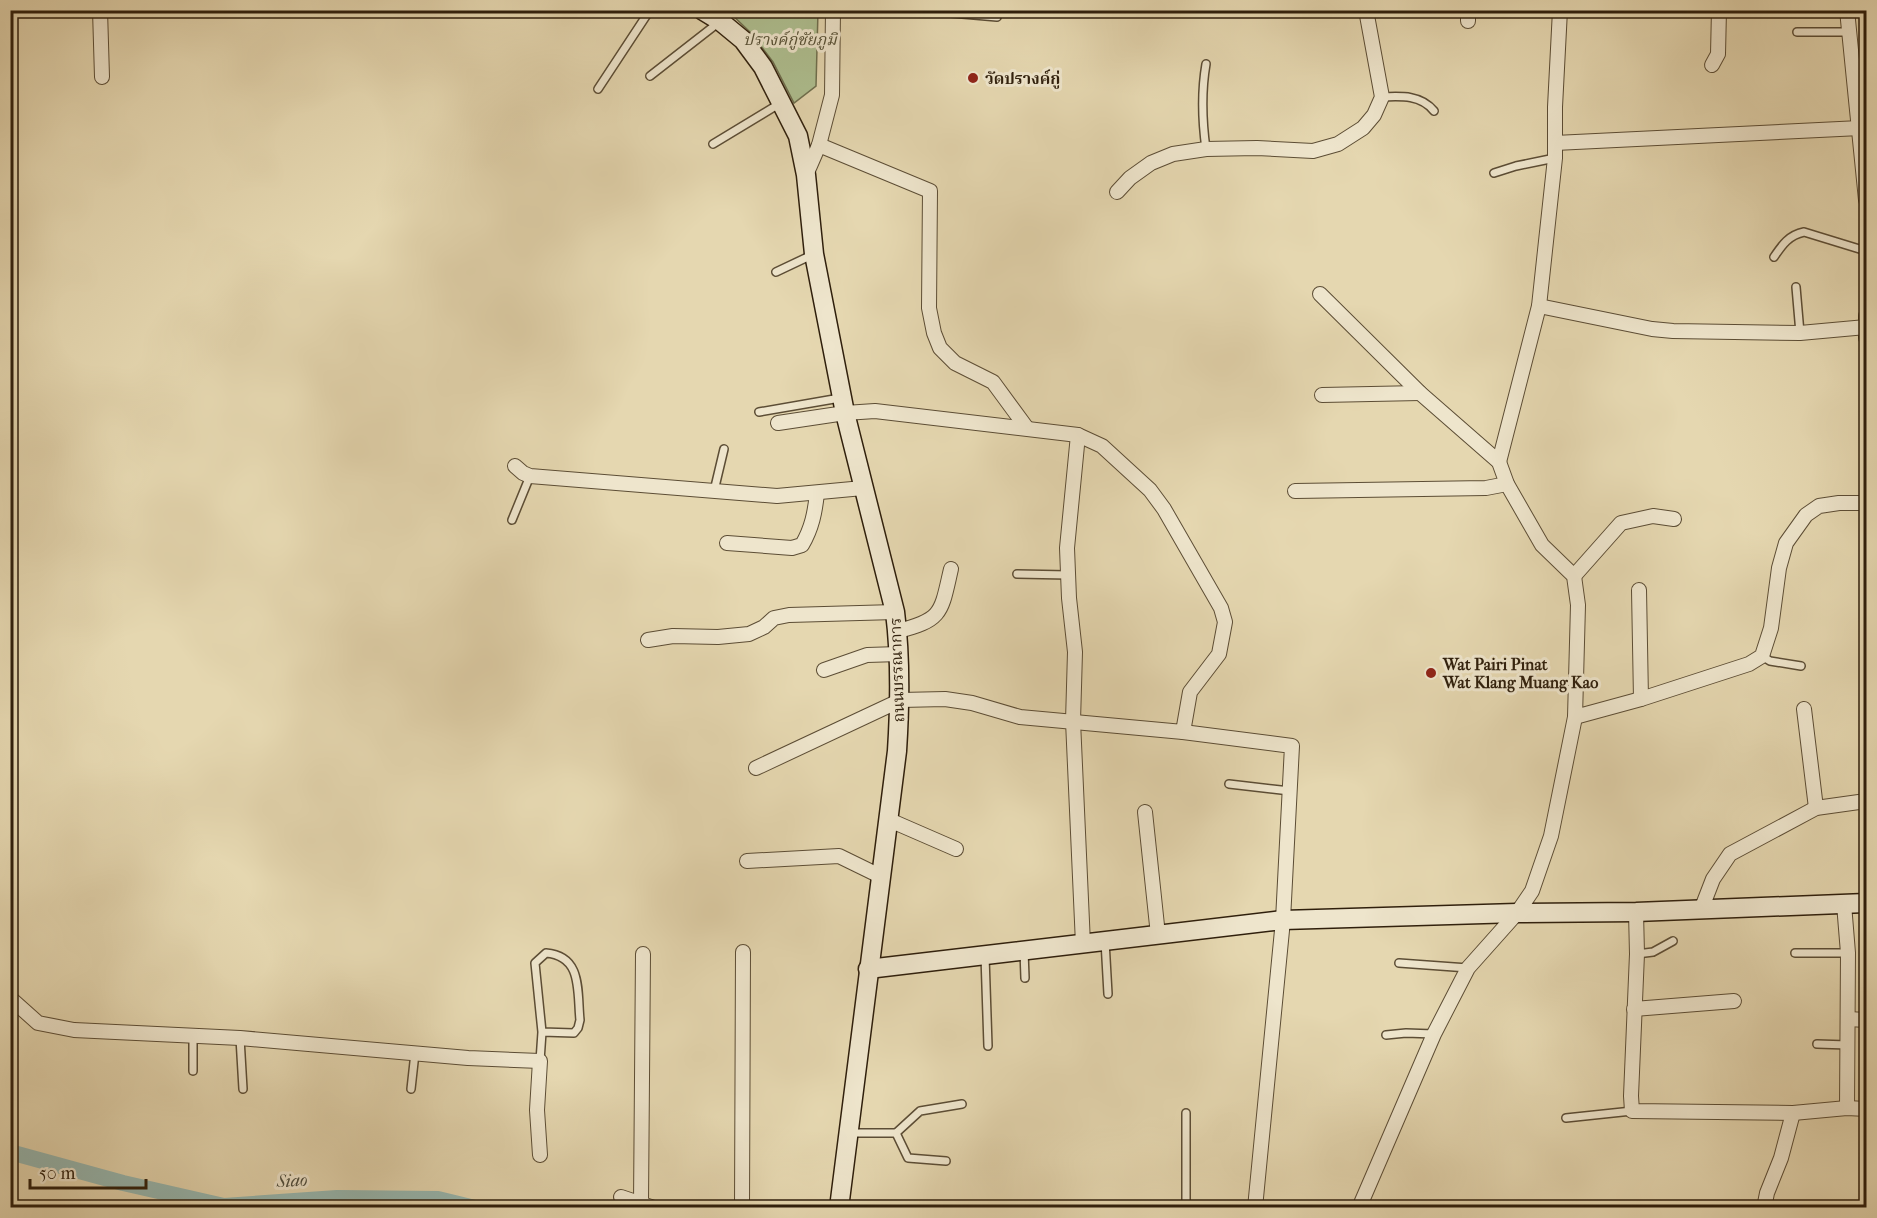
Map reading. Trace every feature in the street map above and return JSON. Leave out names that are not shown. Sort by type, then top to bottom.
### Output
[{"type":"street","points":[[100,10],[102,77]]},
{"type":"street","name":"ถนนบรรณาการ","points":[[702,10],[743,40],[762,67],[798,136],[806,175],[814,254],[844,405],[898,632],[901,700],[897,752],[839,1208]]},
{"type":"street","points":[[806,175],[819,145],[832,94],[833,10]]},
{"type":"street","points":[[1117,192],[1130,178],[1151,163],[1173,154],[1206,149],[1257,148],[1313,151],[1338,144],[1363,128],[1374,115],[1383,97],[1366,10]]},
{"type":"street","points":[[1500,462],[1539,306],[1555,158],[1554,107],[1560,10]]},
{"type":"street","points":[[1712,65],[1718,54],[1719,10]]},
{"type":"street","points":[[1846,10],[1866,200]]},
{"type":"street","points":[[1555,143],[1860,128]]},
{"type":"street","points":[[819,145],[930,191],[929,308],[934,333],[940,348],[955,363],[993,382],[1026,428]]},
{"type":"street","points":[[1320,294],[1420,393],[1500,462],[1507,484],[1542,545],[1574,576],[1578,605],[1575,717],[1551,836],[1532,891],[1517,913],[1467,968],[1434,1034],[1359,1208]]},
{"type":"street","points":[[1539,306],[1673,332],[1800,333],[1866,327]]},
{"type":"street","points":[[1866,316],[1866,338]]},
{"type":"street","points":[[1322,394],[1420,393]]},
{"type":"street","points":[[778,423],[844,405],[875,411],[1078,435],[1102,446],[1150,490],[1164,509],[1221,608],[1225,622],[1219,654],[1190,692],[1183,732]]},
{"type":"street","points":[[1078,435],[1070,515],[1068,575],[1075,652],[1073,721],[1083,944]]},
{"type":"street","points":[[516,466],[530,476],[777,496],[863,488]]},
{"type":"street","points":[[1295,491],[1486,488],[1507,484]]},
{"type":"street","points":[[727,543],[792,548],[802,545],[809,533],[815,514],[817,493]]},
{"type":"street","points":[[1575,717],[1641,699],[1749,663],[1762,656],[1771,628],[1779,568],[1786,543],[1806,515],[1819,506],[1866,503]]},
{"type":"street","points":[[1574,576],[1621,523],[1653,516],[1674,519]]},
{"type":"street","points":[[898,632],[922,625],[935,617],[943,602],[951,569]]},
{"type":"street","points":[[1639,590],[1641,699]]},
{"type":"street","points":[[648,640],[673,636],[718,637],[749,634],[764,627],[774,618],[789,615],[895,612]]},
{"type":"street","points":[[824,670],[867,655],[899,654]]},
{"type":"street","points":[[756,768],[901,700],[945,699],[1020,717],[1183,732],[1292,746],[1283,920],[1255,1208]]},
{"type":"street","points":[[1804,709],[1816,808]]},
{"type":"street","points":[[1701,910],[1713,879],[1730,854],[1816,808],[1866,801]]},
{"type":"street","points":[[1145,812],[1158,935]]},
{"type":"street","points":[[887,819],[956,849]]},
{"type":"street","points":[[747,861],[839,856],[880,876]]},
{"type":"street","points":[[868,969],[1283,920],[1636,912],[1866,903]]},
{"type":"street","points":[[1844,904],[1848,953],[1847,1108]]},
{"type":"street","points":[[1636,912],[1637,954],[1632,1111],[1793,1113],[1847,1108],[1866,1109]]},
{"type":"street","points":[[742,1208],[743,952]]},
{"type":"street","points":[[621,1197],[648,1205],[643,954]]},
{"type":"street","points":[[10,998],[38,1023],[74,1030],[240,1038],[468,1058],[540,1061],[537,1110],[540,1155]]},
{"type":"street","points":[[1634,1009],[1734,1001]]},
{"type":"street","points":[[1848,1019],[1866,1020]]},
{"type":"street","points":[[1764,1208],[1793,1113]]},
{"type":"lane","points":[[598,89],[650,10]]},
{"type":"lane","points":[[916,10],[997,16]]},
{"type":"lane","points":[[650,76],[720,21]]},
{"type":"lane","points":[[1797,32],[1849,32]]},
{"type":"lane","points":[[1206,64],[1202,121],[1206,149]]},
{"type":"lane","points":[[1383,97],[1403,96],[1418,99],[1428,104],[1434,111]]},
{"type":"lane","points":[[713,144],[782,103]]},
{"type":"lane","points":[[1494,173],[1555,158]]},
{"type":"lane","points":[[1774,257],[1784,243],[1795,234],[1804,232],[1866,251]]},
{"type":"lane","points":[[776,272],[814,254]]},
{"type":"lane","points":[[1796,287],[1800,333]]},
{"type":"lane","points":[[759,412],[844,405]]},
{"type":"lane","points":[[714,491],[724,448]]},
{"type":"lane","points":[[512,520],[530,476]]},
{"type":"lane","points":[[1017,574],[1068,575]]},
{"type":"lane","points":[[1762,656],[1770,661],[1800,666]]},
{"type":"lane","points":[[1229,784],[1290,791]]},
{"type":"lane","points":[[1105,941],[1108,994]]},
{"type":"lane","points":[[1637,954],[1653,951],[1673,941]]},
{"type":"lane","points":[[1024,951],[1025,978]]},
{"type":"lane","points":[[540,1061],[542,1032],[535,963],[546,953],[558,954],[568,960],[574,969],[580,1020],[574,1033],[542,1032]]},
{"type":"lane","points":[[1795,953],[1848,953]]},
{"type":"lane","points":[[985,956],[988,1046]]},
{"type":"lane","points":[[1399,963],[1467,968]]},
{"type":"lane","points":[[1386,1035],[1434,1034]]},
{"type":"lane","points":[[193,1036],[193,1071]]},
{"type":"lane","points":[[240,1038],[243,1089]]},
{"type":"lane","points":[[1817,1044],[1848,1044]]},
{"type":"lane","points":[[411,1089],[415,1053]]},
{"type":"lane","points":[[848,1133],[896,1133],[920,1112],[962,1104]]},
{"type":"lane","points":[[1566,1119],[1632,1111]]},
{"type":"lane","points":[[1186,1113],[1186,1208]]},
{"type":"lane","points":[[896,1133],[908,1158],[946,1161]]},
{"type":"green space","name":"ปรางค์กู่ชัยภูมิ","points":[[728,11],[818,11],[816,86],[794,103],[773,62],[751,33]]},
{"type":"waterway","name":"Siao","points":[[10,1152],[123,1183],[224,1206],[337,1198],[438,1199],[475,1208]]},
{"type":"place","name":"วัดปรางค์กู่","points":[[973,78]]},
{"type":"place","name":"Wat Pairi Pinat Wat Klang Muang Kao","points":[[1431,673]]}]
